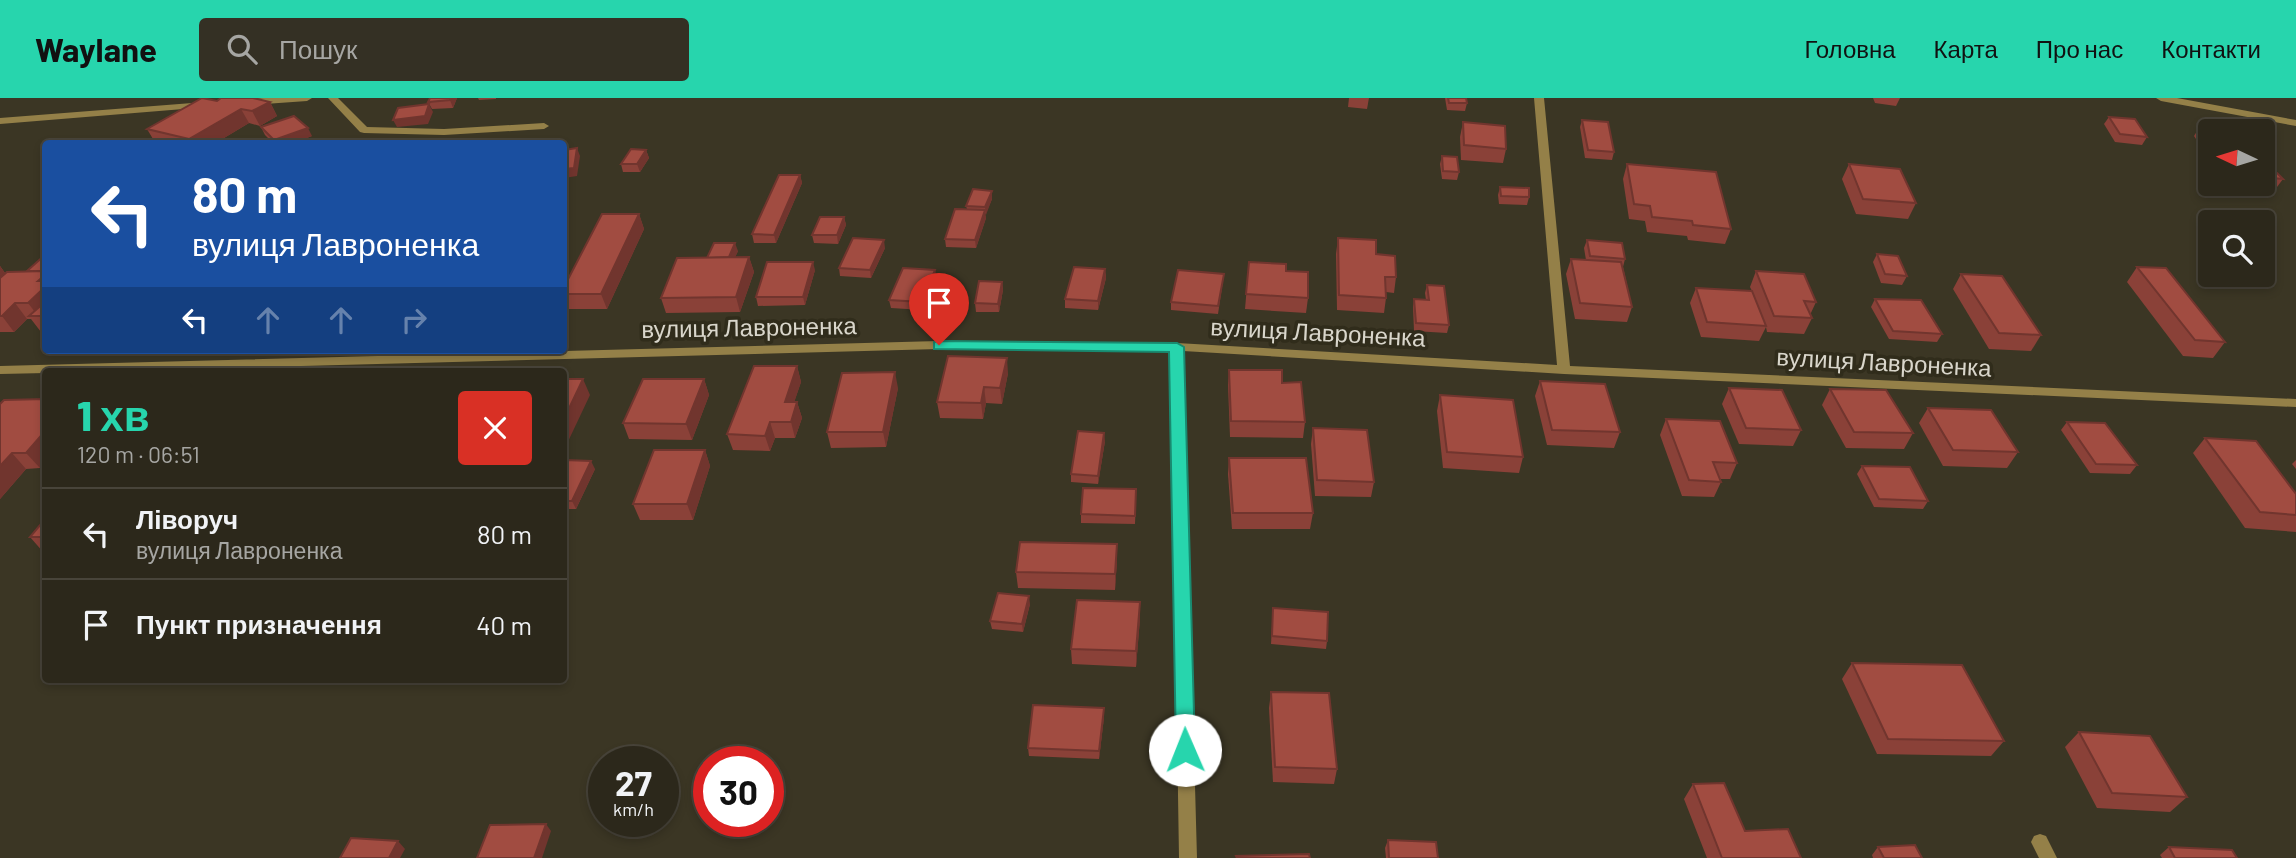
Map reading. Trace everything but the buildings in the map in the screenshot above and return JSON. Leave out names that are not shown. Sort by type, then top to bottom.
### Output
[{"type":"street","points":[[236,103],[307,98]]},
{"type":"street","points":[[333,98],[364,130],[444,132],[544,126]]},
{"type":"street","points":[[1539,98],[1564,370]]},
{"type":"street","points":[[2161,98],[2296,123]]},
{"type":"street","points":[[0,121],[211,104]]},
{"type":"street","name":"вулиця Лавроненка","points":[[75,368],[939,345],[1177,347],[1564,370],[2296,403]]},
{"type":"street","points":[[1177,347],[1188,858]]},
{"type":"street","name":"вулиця Лавроненка","points":[[0,370],[42,369]]},
{"type":"route","points":[[939,345],[1177,347],[1185,750]]}]
